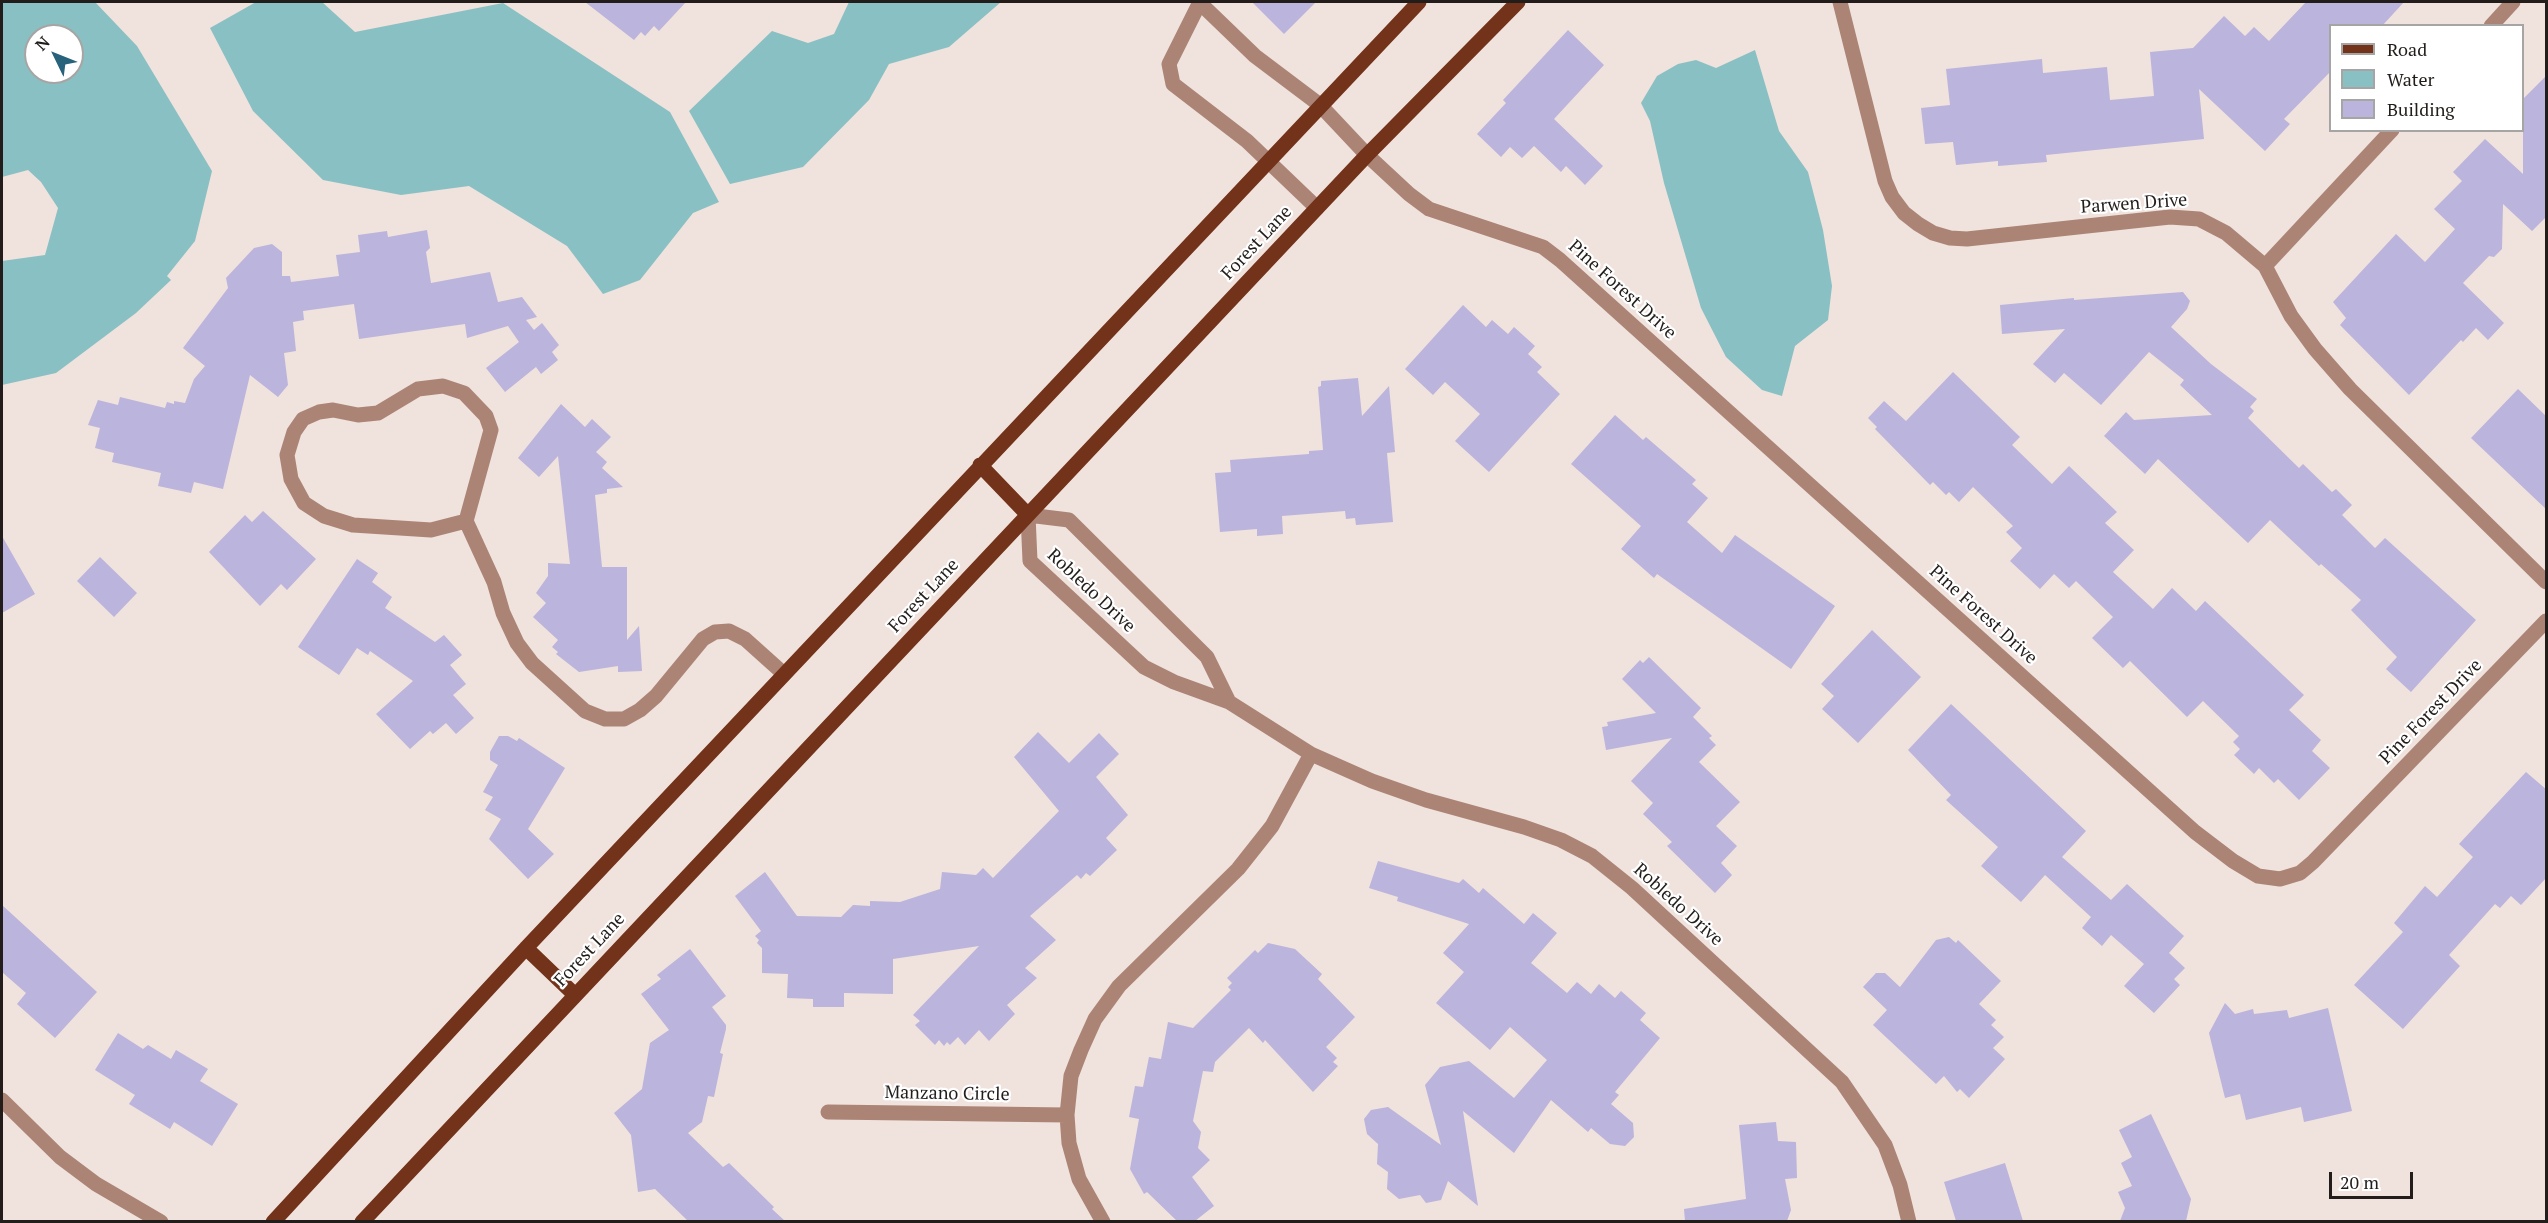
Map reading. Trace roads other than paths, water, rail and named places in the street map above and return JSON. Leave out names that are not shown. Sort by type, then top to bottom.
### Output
[{"type":"main road","points":[[273,1221],[980,465],[1419,2]]},
{"type":"main road","name":"Forest Lane","points":[[362,1221],[1367,155],[1518,2]]},
{"type":"main road","points":[[980,465],[1028,514]]},
{"type":"main road","points":[[526,948],[575,995]]},
{"type":"street","name":"Pine Forest Drive","points":[[1199,2],[1255,56],[1320,105],[1367,155],[1409,194],[1429,208],[1542,247],[1560,260],[2195,832],[2233,861],[2258,876],[2280,879],[2300,873],[2313,862],[2547,621]]},
{"type":"street","points":[[1199,2],[1169,64],[1173,84],[1222,120],[1268,160],[1317,208]]},
{"type":"street","name":"Parwen Drive","points":[[1840,2],[1885,181],[1892,197],[1904,213],[1933,233],[1950,238],[1967,239],[2169,217],[2199,219],[2226,233],[2265,266],[2291,316],[2315,349],[2350,389],[2547,582]]},
{"type":"street","points":[[2493,24],[2513,2]]},
{"type":"street","points":[[2265,266],[2390,132]]},
{"type":"street","points":[[466,521],[430,530],[353,525],[324,516],[304,502],[291,479],[288,455],[294,432],[303,419],[319,412],[333,410],[358,415],[378,413],[418,389],[443,386],[464,393],[486,416],[490,430],[466,521],[494,582],[503,613],[517,643],[532,663],[585,711],[605,719],[624,719],[640,710],[656,696],[703,639],[715,632],[729,631],[745,639],[784,674]]},
{"type":"street","name":"Robledo Drive","points":[[1229,702],[1207,657],[1069,520],[1028,514],[1030,561],[1144,667],[1174,682],[1229,702],[1311,754],[1372,781],[1426,800],[1524,827],[1561,840],[1592,856],[1632,888],[1842,1082],[1885,1145],[1900,1185],[1909,1221]]},
{"type":"street","points":[[1103,1221],[1076,1170],[1069,1143],[1067,1115],[1071,1076],[1095,1019],[1119,986],[1238,869],[1257,846],[1287,802],[1311,754]]},
{"type":"street","points":[[2,1101],[60,1156],[96,1184],[161,1221]]},
{"type":"street","name":"Manzano Circle","points":[[828,1112],[1067,1115]]},
{"type":"water","points":[[2,2],[95,2],[137,46],[212,171],[195,241],[167,276],[171,280],[136,313],[56,373],[2,385],[2,261],[45,255],[58,208],[41,182],[28,170],[2,177]]},
{"type":"water","points":[[256,2],[322,2],[355,32],[503,3],[670,112],[719,202],[693,213],[640,280],[603,294],[567,246],[469,186],[401,195],[323,180],[253,111],[210,28]]},
{"type":"water","points":[[849,2],[1001,2],[949,47],[889,64],[869,100],[803,167],[730,184],[689,111],[772,31],[808,43],[834,34]]},
{"type":"water","points":[[1755,50],[1779,131],[1808,172],[1823,230],[1832,286],[1828,320],[1795,346],[1782,396],[1762,390],[1726,357],[1701,308],[1664,183],[1650,121],[1641,103],[1657,76],[1678,64],[1696,60],[1716,68]]}]
